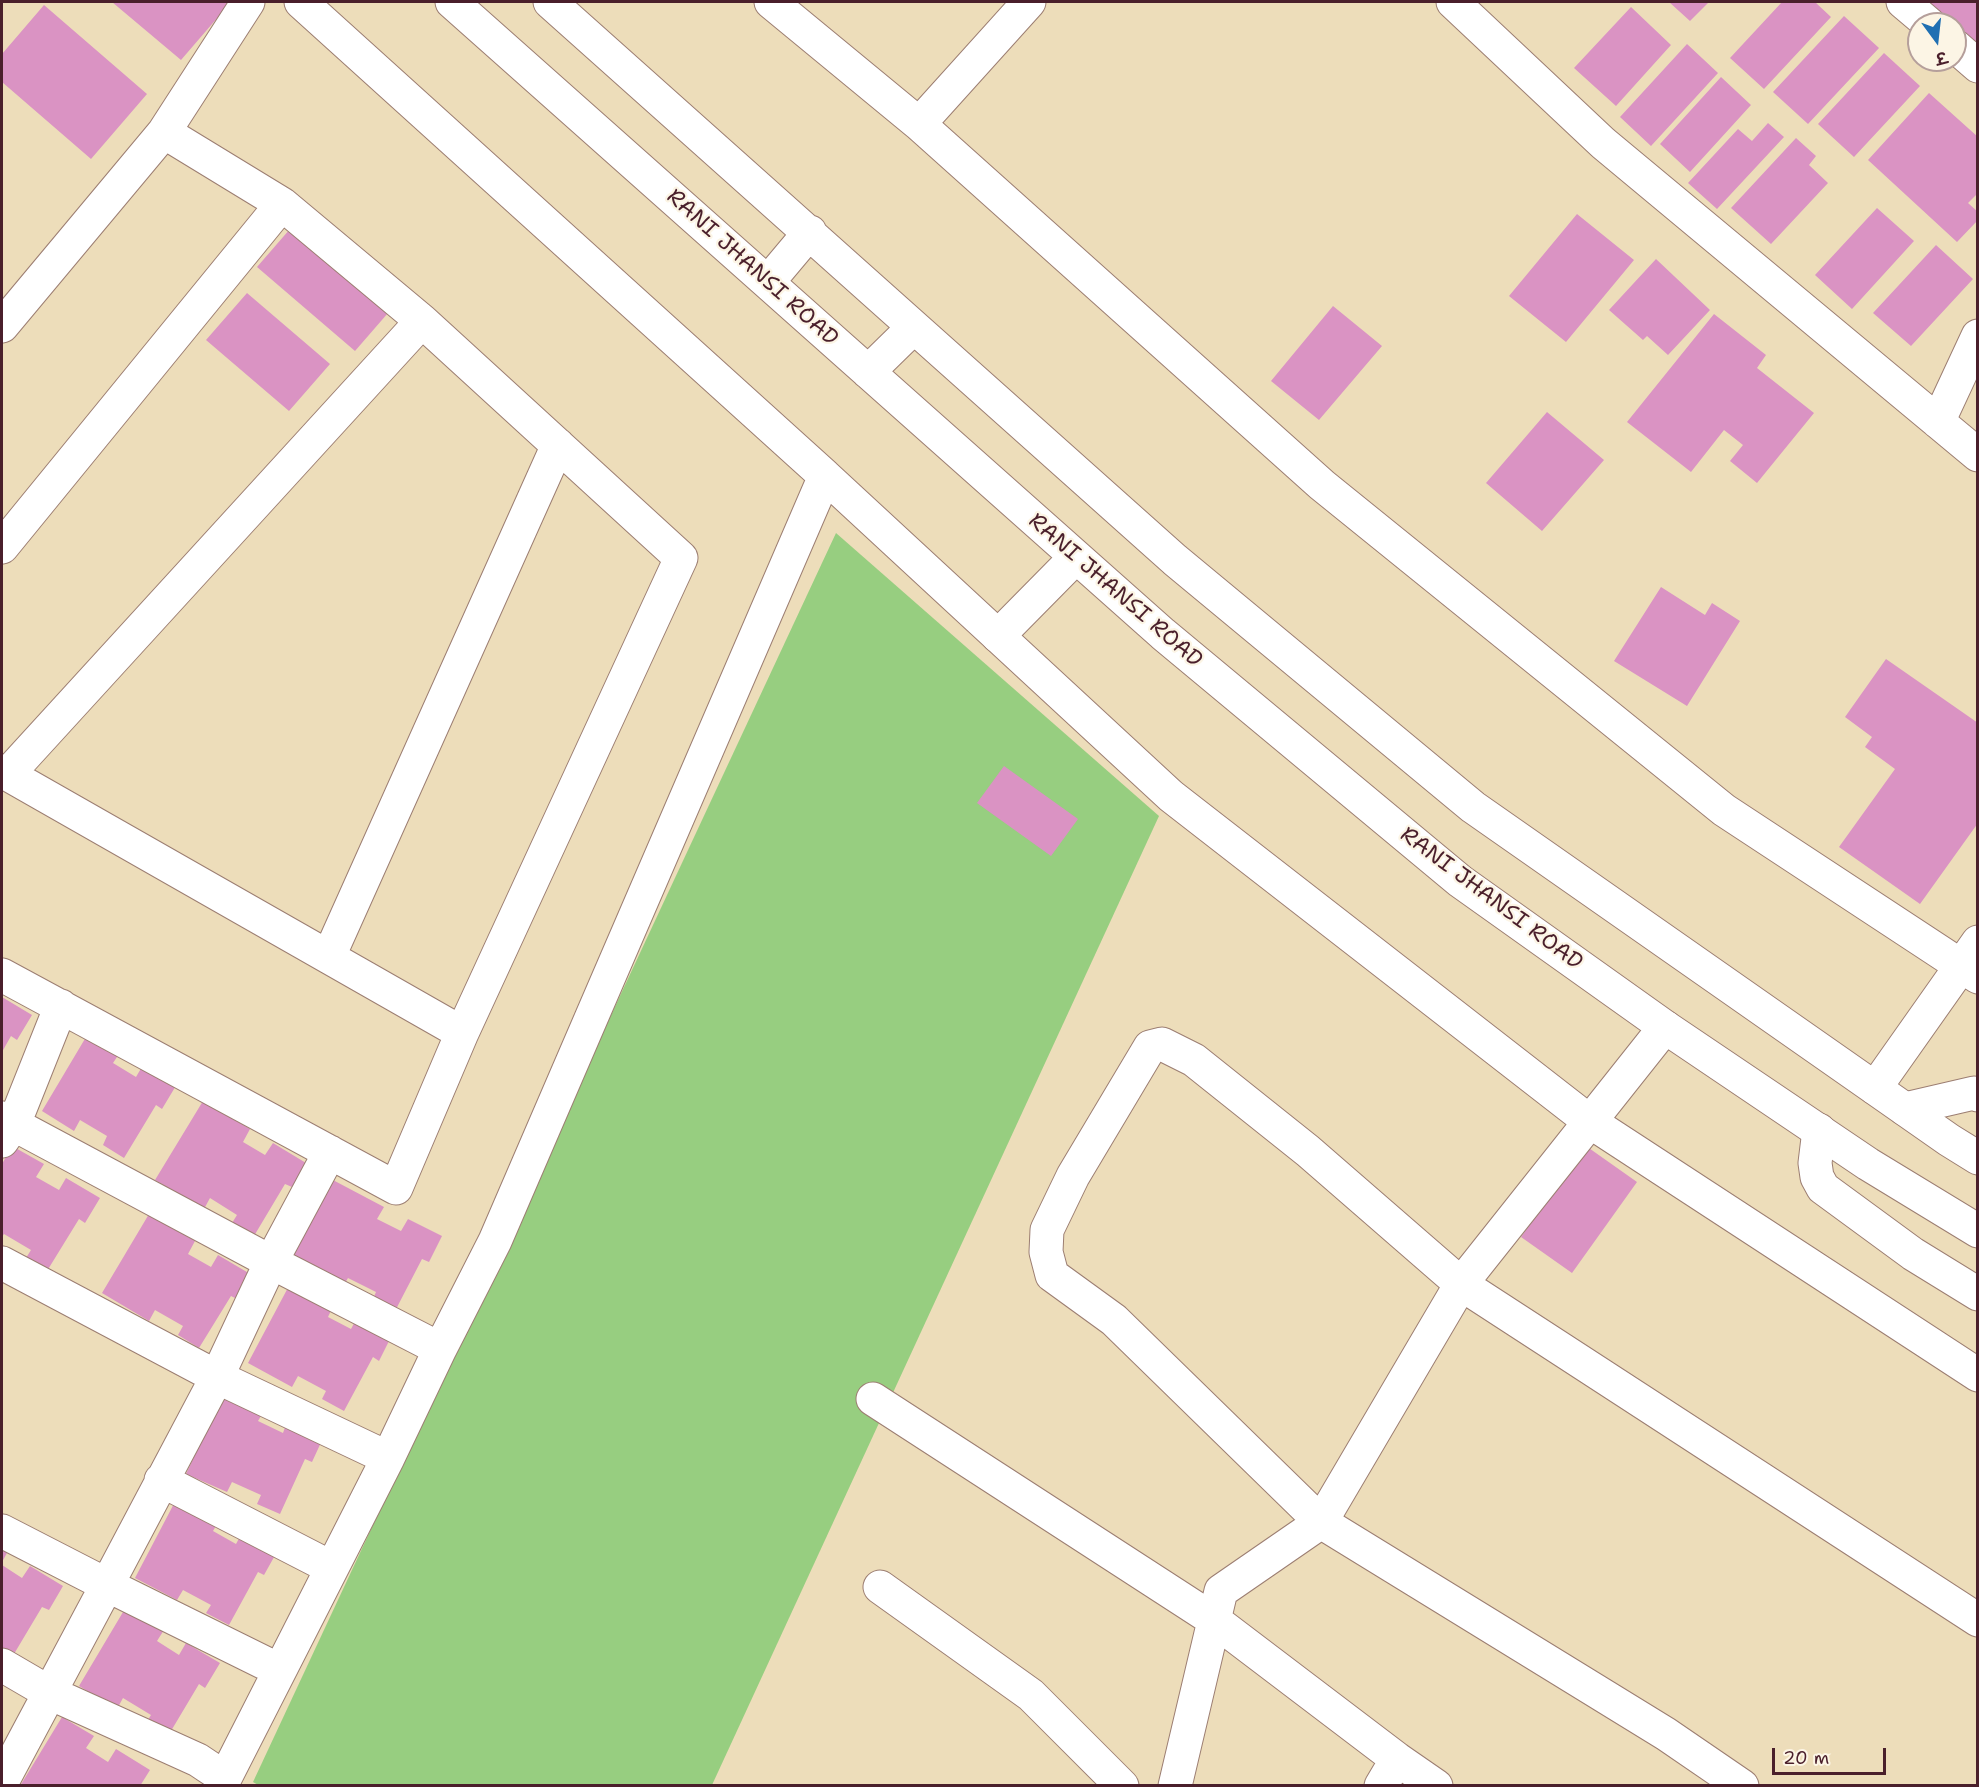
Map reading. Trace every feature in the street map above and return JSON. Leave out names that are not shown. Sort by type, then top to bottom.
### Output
[{"type":"main road","points":[[2,326],[164,132],[248,2]]},
{"type":"main road","points":[[301,2],[825,476],[1171,796],[1589,1121],[1977,1375]]},
{"type":"main road","name":"RANI JHANSI ROAD","points":[[452,2],[1162,634],[1460,881],[1665,1027],[1868,1164],[1977,1231]]},
{"type":"main road","points":[[550,2],[1175,560],[1473,807],[1977,1158]]},
{"type":"main road","points":[[771,2],[919,124],[1322,485],[1706,795],[1734,817],[1972,962],[1875,1088]]},
{"type":"main road","points":[[919,124],[1029,2]]},
{"type":"main road","points":[[1452,2],[1603,143],[1977,455]]},
{"type":"main road","points":[[1904,2],[1915,12]]},
{"type":"main road","points":[[2,975],[396,1188],[462,1033],[681,558],[422,321],[282,204],[164,132]]},
{"type":"main road","points":[[2,547],[282,204]]},
{"type":"main road","points":[[768,282],[810,232]]},
{"type":"main road","points":[[422,321],[5,772],[462,1033]]},
{"type":"main road","points":[[868,372],[914,327]]},
{"type":"main road","points":[[1938,422],[1977,336]]},
{"type":"main road","points":[[328,956],[558,446]]},
{"type":"main road","points":[[2,1665],[50,1693],[198,1760],[223,1782],[388,1458],[495,1241],[825,476]]},
{"type":"main road","points":[[998,636],[1076,557]]},
{"type":"main road","points":[[61,1006],[6,1128],[440,1349]]},
{"type":"main road","points":[[1175,1785],[1221,1591],[1321,1521],[1461,1284],[1665,1027]]},
{"type":"main road","points":[[1742,1785],[1666,1734],[1321,1521],[1114,1320],[1052,1275],[1046,1252],[1047,1230],[1073,1176],[1150,1047],[1162,1044],[1194,1060],[1308,1150],[1461,1284],[1977,1620]]},
{"type":"main road","points":[[1905,1109],[1974,1093],[1977,1095]]},
{"type":"main road","points":[[1819,1130],[1815,1163],[1817,1177],[1823,1188],[1913,1254],[1977,1294]]},
{"type":"main road","points":[[2,1782],[217,1377],[271,1262],[330,1152]]},
{"type":"main road","points":[[2,1263],[217,1377],[388,1458]]},
{"type":"main road","points":[[873,1400],[1214,1620],[1389,1772],[1436,1785]]},
{"type":"main road","points":[[161,1480],[332,1568]]},
{"type":"main road","points":[[2,1531],[279,1670]]},
{"type":"main road","points":[[880,1587],[1031,1695],[1122,1785]]},
{"type":"green space","points":[[836,533],[1159,816],[712,1785],[260,1786],[253,1782]]},
{"type":"building","points":[[112,2],[231,2],[181,60]]},
{"type":"building","points":[[1669,2],[1709,2],[1690,21]]},
{"type":"building","points":[[1782,2],[1815,2],[1831,17],[1764,89],[1730,58]]},
{"type":"building","points":[[1913,2],[1978,2],[1978,46],[1967,41],[1967,12],[1922,12]]},
{"type":"building","points":[[44,5],[147,94],[91,159],[2,82],[2,54]]},
{"type":"building","points":[[1631,7],[1671,45],[1616,106],[1574,68]]},
{"type":"building","points":[[1844,16],[1879,48],[1808,124],[1773,92]]},
{"type":"building","points":[[1687,44],[1718,73],[1651,146],[1620,117]]},
{"type":"building","points":[[1884,53],[1920,86],[1854,157],[1818,124]]},
{"type":"building","points":[[1721,77],[1751,105],[1690,172],[1660,144]]},
{"type":"building","points":[[1929,93],[1978,137],[1978,193],[1968,203],[1978,212],[1978,220],[1957,242],[1868,160]]},
{"type":"building","points":[[1768,123],[1784,137],[1717,209],[1688,183],[1738,129],[1752,141]]},
{"type":"building","points":[[1796,138],[1816,156],[1809,165],[1828,183],[1771,244],[1731,208]]},
{"type":"building","points":[[1877,208],[1914,241],[1852,309],[1815,275]]},
{"type":"building","points":[[1577,214],[1634,260],[1566,342],[1509,296]]},
{"type":"building","points":[[290,229],[388,313],[355,351],[257,267]]},
{"type":"building","points":[[1936,245],[1973,279],[1911,346],[1873,313]]},
{"type":"building","points":[[1656,259],[1710,310],[1668,355],[1647,336],[1643,340],[1609,310]]},
{"type":"building","points":[[247,293],[330,364],[289,411],[206,340]]},
{"type":"building","points":[[1333,306],[1382,346],[1319,420],[1271,381]]},
{"type":"building","points":[[1714,314],[1766,355],[1757,368],[1814,413],[1757,483],[1730,461],[1743,445],[1724,430],[1691,472],[1627,422]]},
{"type":"building","points":[[1547,412],[1604,460],[1542,531],[1486,483]]},
{"type":"building","points":[[1661,587],[1705,615],[1712,603],[1740,621],[1687,706],[1614,661]]},
{"type":"building","points":[[1886,659],[1978,723],[1978,823],[1920,904],[1839,847],[1895,769],[1865,747],[1872,737],[1845,717]]},
{"type":"building","points":[[1004,766],[1078,819],[1051,856],[977,803]]},
{"type":"building","points":[[2,997],[32,1015],[17,1040],[11,1036],[2,1052]]},
{"type":"building","points":[[89,1032],[121,1051],[113,1063],[136,1077],[143,1065],[177,1084],[162,1109],[156,1105],[124,1158],[103,1145],[107,1136],[80,1120],[74,1131],[42,1111]]},
{"type":"building","points":[[203,1101],[250,1129],[243,1142],[265,1155],[273,1143],[306,1163],[292,1187],[285,1184],[254,1236],[232,1223],[237,1215],[210,1198],[204,1209],[155,1180]]},
{"type":"building","points":[[12,1146],[44,1164],[36,1177],[59,1190],[66,1178],[100,1198],[85,1223],[79,1219],[47,1271],[26,1258],[31,1250],[4,1234],[2,1237],[2,1164]]},
{"type":"building","points":[[1586,1146],[1637,1182],[1572,1273],[1521,1237]]},
{"type":"building","points":[[331,1179],[384,1207],[377,1219],[401,1231],[408,1219],[442,1236],[429,1262],[422,1259],[394,1313],[372,1301],[376,1292],[348,1278],[342,1288],[289,1261]]},
{"type":"building","points":[[149,1214],[195,1241],[188,1254],[211,1267],[218,1255],[252,1275],[237,1299],[231,1296],[199,1348],[178,1335],[183,1326],[155,1310],[149,1321],[102,1293]]},
{"type":"building","points":[[291,1282],[334,1304],[328,1317],[351,1329],[358,1316],[392,1335],[379,1361],[373,1357],[344,1411],[322,1399],[326,1391],[298,1376],[292,1387],[248,1363]]},
{"type":"building","points":[[225,1391],[265,1409],[258,1421],[283,1433],[288,1419],[324,1436],[312,1462],[305,1459],[280,1514],[257,1504],[261,1495],[232,1482],[227,1492],[186,1474]]},
{"type":"building","points":[[178,1496],[220,1519],[213,1531],[236,1544],[243,1531],[278,1550],[264,1575],[258,1572],[229,1625],[206,1613],[211,1605],[183,1590],[177,1600],[135,1578]]},
{"type":"building","points":[[2,1549],[7,1553],[2,1562]]},
{"type":"building","points":[[2,1565],[22,1578],[30,1566],[63,1586],[49,1610],[42,1607],[11,1659],[2,1653]]},
{"type":"building","points":[[126,1607],[164,1630],[157,1641],[179,1655],[186,1643],[220,1663],[205,1688],[199,1684],[168,1736],[146,1723],[151,1715],[123,1698],[117,1709],[79,1686]]},
{"type":"building","points":[[62,1717],[94,1736],[86,1748],[108,1762],[116,1749],[150,1770],[140,1786],[20,1786]]}]
